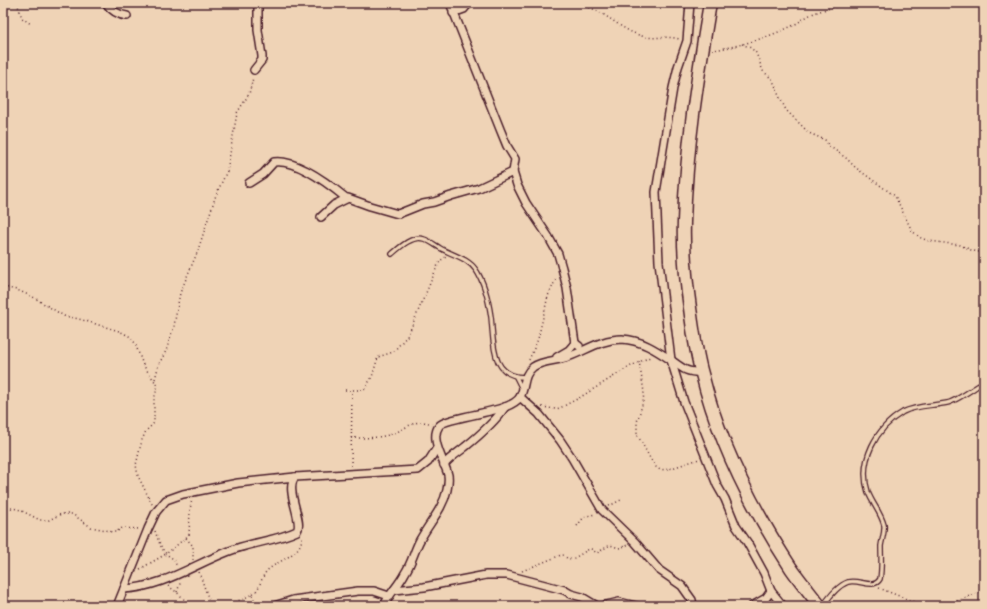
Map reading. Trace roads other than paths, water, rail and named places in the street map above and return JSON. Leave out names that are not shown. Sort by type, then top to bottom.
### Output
[{"type":"highway","points":[[710,3],[689,150],[684,224],[684,246],[688,293],[694,338],[701,373],[710,403],[734,468],[791,568],[820,606]]},
{"type":"street","points":[[106,3],[112,10],[122,16],[126,16]]},
{"type":"street","points":[[254,70],[262,60],[258,30],[258,3]]},
{"type":"street","points":[[450,3],[507,146],[515,159],[513,172],[520,193],[551,241],[562,268],[575,343],[586,348]]},
{"type":"street","points":[[453,13],[464,9],[469,3]]},
{"type":"street","points":[[690,3],[687,41],[678,67],[673,88],[656,192],[659,262],[671,360],[684,402],[717,485],[727,502],[735,523],[764,573],[771,591],[783,606]]},
{"type":"street","points":[[250,183],[263,174],[274,162],[281,161],[314,174],[346,198]]},
{"type":"street","points":[[321,216],[334,205],[346,198],[351,198],[370,206],[398,214],[423,204],[479,188],[513,172]]},
{"type":"street","points":[[384,606],[389,596],[406,572],[420,539],[444,501],[449,481],[448,473],[437,448],[436,432],[438,426],[448,420],[486,413],[516,402],[521,394],[526,375],[533,367],[541,363],[575,354],[596,344],[609,341],[631,340],[642,343],[684,369],[701,373]]},
{"type":"street","points":[[552,361],[575,343]]},
{"type":"street","points":[[521,394],[560,440],[602,510],[635,542],[660,570],[682,586],[692,600],[693,606]]},
{"type":"street","points":[[444,465],[489,427],[505,407]]},
{"type":"street","points":[[117,606],[149,526],[156,512],[166,500],[194,491],[246,482],[295,477],[418,470],[428,462],[437,448]]},
{"type":"street","points":[[124,589],[136,589],[159,583],[234,549],[293,533],[299,529],[292,486],[295,477]]},
{"type":"street","points":[[394,590],[424,587],[486,575],[506,575],[564,590],[582,597],[597,606]]},
{"type":"street","points":[[274,606],[300,599],[358,591],[374,591],[389,596]]},
{"type":"street","points":[[752,606],[766,598],[771,591]]},
{"type":"street","points":[[602,606],[619,602],[636,606]]},
{"type":"lane","points":[[392,254],[410,241],[421,238],[426,239],[466,260],[476,271],[489,306],[493,341],[498,363],[506,373],[516,377],[526,375]]},
{"type":"lane","points":[[516,377],[521,394]]},
{"type":"lane","points":[[823,606],[835,590],[848,582],[855,581],[874,584],[878,583],[880,579],[884,526],[866,484],[867,459],[873,442],[881,430],[904,412],[917,407],[935,406],[948,403],[984,382]]}]
